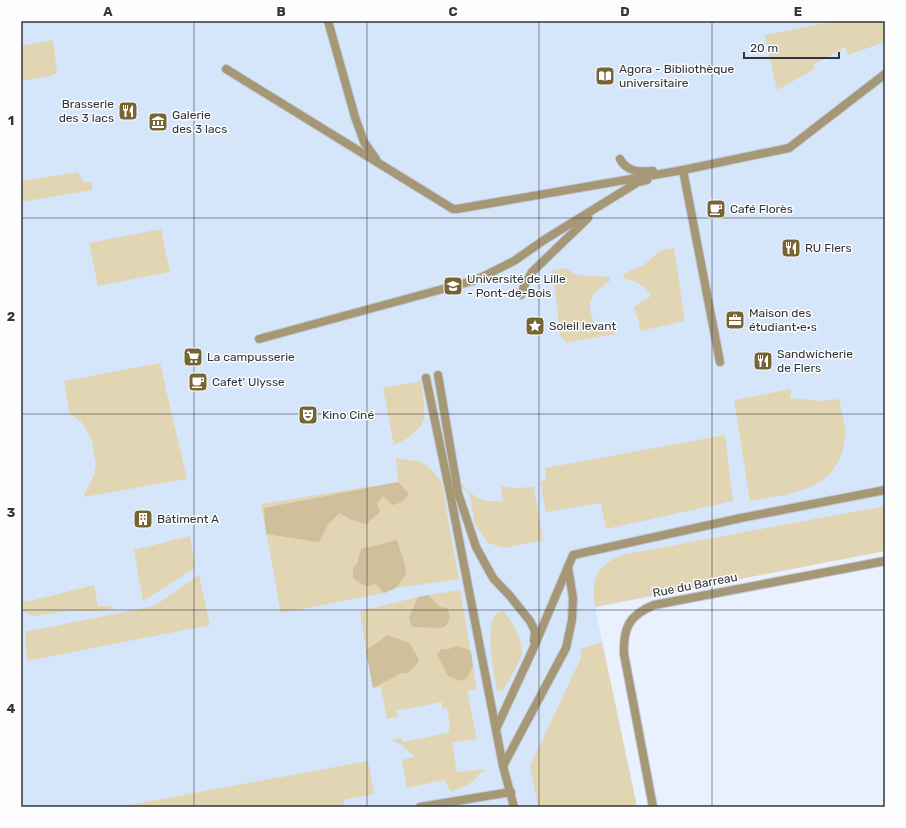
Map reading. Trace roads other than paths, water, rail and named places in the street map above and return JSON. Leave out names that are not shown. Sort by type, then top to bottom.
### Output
[{"type":"street","points":[[328,21],[355,117],[364,142],[371,153],[382,165]]},
{"type":"street","points":[[226,69],[453,209],[683,170],[789,148],[885,74]]},
{"type":"street","points":[[620,159],[623,165],[633,170],[683,170]]},
{"type":"street","points":[[259,339],[476,280],[514,261],[544,240],[597,209],[638,182],[683,170]]},
{"type":"street","points":[[683,170],[720,362]]},
{"type":"street","points":[[521,294],[532,272],[597,209]]},
{"type":"street","points":[[438,375],[458,493],[476,547],[493,578],[530,621],[535,631],[534,647]]},
{"type":"street","points":[[426,378],[503,766],[514,807]]},
{"type":"street","points":[[496,729],[534,647],[573,555],[740,518],[885,490]]},
{"type":"street","name":"Rue du Barreau","points":[[653,807],[624,654],[625,634],[628,624],[633,617],[642,609],[654,605],[885,561]]},
{"type":"street","points":[[503,766],[566,648],[572,620],[574,598],[568,566]]},
{"type":"street","points":[[420,807],[511,792]]},
{"type":"place","name":"Agora - Bibliothèque universitaire","points":[[605,76]]},
{"type":"place","name":"Brasserie des 3 lacs","points":[[128,111]]},
{"type":"place","name":"Galerie des 3 lacs","points":[[158,122]]},
{"type":"place","name":"Café Florès","points":[[716,209]]},
{"type":"place","name":"RU Flers","points":[[791,248]]},
{"type":"place","name":"Université de Lille - Pont-de-Bois","points":[[453,286]]},
{"type":"place","name":"Maison des étudiant·e·s","points":[[735,320]]},
{"type":"place","name":"Soleil levant","points":[[535,326]]},
{"type":"place","name":"La campusserie","points":[[193,357]]},
{"type":"place","name":"Sandwicherie de Flers","points":[[763,361]]},
{"type":"place","name":"Cafet' Ulysse","points":[[198,382]]},
{"type":"place","name":"Kino Ciné","points":[[308,415]]},
{"type":"place","name":"Bâtiment A","points":[[143,519]]}]
